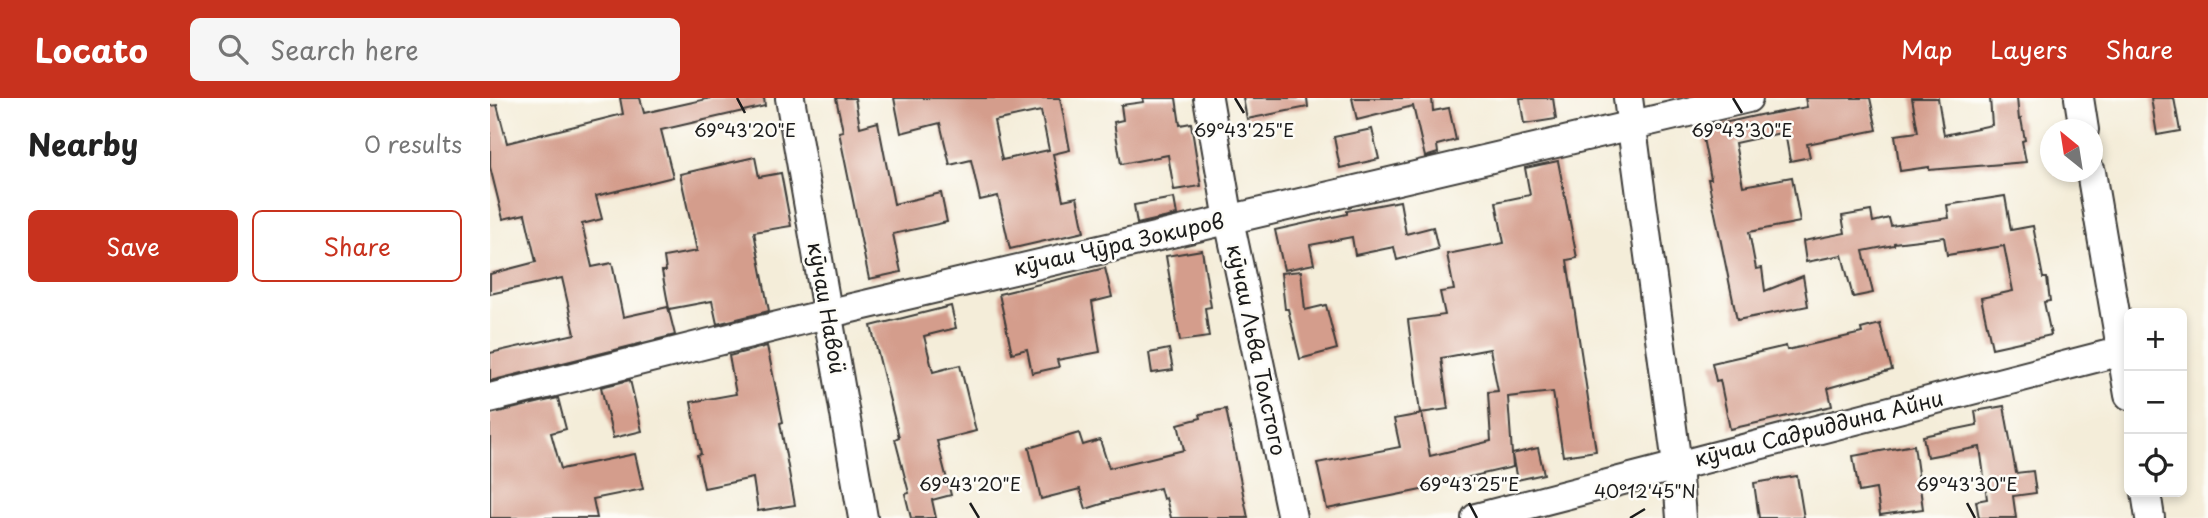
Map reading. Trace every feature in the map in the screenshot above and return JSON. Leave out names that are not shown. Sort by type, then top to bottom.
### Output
[{"type":"street","name":"кӯчаи Навоӣ","points":[[790,98],[863,518]]},
{"type":"street","name":"кӯчаи Льва Толстого","points":[[1208,98],[1229,220],[1292,518]]},
{"type":"street","name":"кӯчаи Ҷӯра Зокиров","points":[[490,398],[826,314],[1229,220],[1630,111],[1748,98]]},
{"type":"street","points":[[2078,98],[2082,119]]},
{"type":"street","points":[[1630,111],[1677,465],[1681,518]]},
{"type":"street","points":[[2093,182],[2125,371]]},
{"type":"street","name":"кӯчаи Садриддина Айни","points":[[1476,518],[2122,351]]},
{"type":"street","points":[[2147,497],[2150,518]]},
{"type":"building","points":[[620,98],[640,98],[644,113],[711,98],[764,98],[765,106],[661,130],[673,177],[596,196],[602,219],[582,224],[592,267],[612,263],[623,317],[668,307],[675,335],[490,381],[490,353],[575,334],[562,278],[490,294],[490,274],[536,262],[525,214],[503,219],[490,167],[490,106],[497,105],[507,143],[623,114]]},
{"type":"building","points":[[836,98],[855,98],[860,127],[878,122],[894,204],[941,193],[947,222],[893,234],[901,272],[869,279],[839,132],[843,131]]},
{"type":"building","points":[[894,98],[1060,98],[1070,150],[1053,154],[1063,200],[1077,197],[1084,232],[1010,249],[998,196],[980,200],[971,160],[950,165],[940,123],[901,133]],"holes":[[[1041,111],[1049,150],[1002,160],[994,121]]]},
{"type":"building","points":[[1143,98],[1176,98],[1180,125],[1191,123],[1201,186],[1174,190],[1168,155],[1121,164],[1114,122],[1123,120],[1121,105],[1144,102]]},
{"type":"building","points":[[1243,98],[1307,98],[1308,107],[1247,119]]},
{"type":"building","points":[[1352,98],[1432,98],[1433,111],[1449,108],[1456,140],[1437,145],[1438,153],[1425,157],[1413,106],[1357,120]]},
{"type":"building","points":[[1520,98],[1553,98],[1556,119],[1524,124]]},
{"type":"building","points":[[1805,98],[1870,98],[1877,130],[1807,144],[1810,157],[1790,161],[1785,132],[1735,143],[1743,186],[1792,177],[1800,222],[1749,232],[1756,269],[1762,268],[1765,291],[1803,276],[1808,306],[1737,320],[1708,179],[1711,179],[1701,128],[1807,107]]},
{"type":"building","points":[[1912,98],[1938,98],[1944,135],[1992,125],[1990,98],[2017,98],[2026,162],[1900,171],[1895,135],[1918,132]]},
{"type":"building","points":[[2151,98],[2174,98],[2180,131],[2157,135]]},
{"type":"building","points":[[1372,129],[1379,159],[1340,168],[1334,137]]},
{"type":"building","points":[[755,157],[759,177],[781,173],[791,226],[754,232],[769,311],[717,324],[712,301],[669,309],[662,271],[666,271],[664,257],[697,251],[680,174]]},
{"type":"building","points":[[1558,161],[1577,258],[1567,260],[1596,451],[1563,456],[1553,392],[1508,397],[1512,454],[1538,448],[1544,474],[1517,480],[1512,455],[1513,467],[1435,485],[1436,487],[1327,509],[1317,463],[1400,447],[1394,419],[1422,414],[1430,456],[1491,441],[1488,392],[1498,391],[1490,349],[1441,358],[1448,409],[1420,413],[1408,320],[1445,315],[1440,292],[1454,290],[1447,254],[1504,243],[1496,202],[1530,195],[1525,168]]},
{"type":"building","points":[[2005,196],[2011,230],[2033,226],[2043,278],[2047,278],[2050,301],[2044,302],[2051,335],[1992,348],[1981,298],[2013,291],[2004,246],[1947,255],[1944,237],[1894,243],[1863,251],[1873,293],[1853,297],[1842,255],[1806,262],[1803,241],[1845,233],[1842,216],[1871,211],[1873,222],[1889,218],[1891,226],[1949,218],[1947,205]]},
{"type":"building","points":[[1174,198],[1177,215],[1137,224],[1134,205]]},
{"type":"building","points":[[1400,201],[1406,234],[1433,227],[1438,249],[1397,260],[1394,247],[1355,255],[1352,237],[1310,245],[1314,264],[1284,270],[1275,230],[1347,214],[1347,211]]},
{"type":"building","points":[[1202,250],[1211,307],[1205,308],[1209,337],[1180,341],[1166,256]]},
{"type":"building","points":[[1105,268],[1112,297],[1092,302],[1100,352],[1057,360],[1059,367],[1032,373],[1027,349],[1012,353],[999,294]]},
{"type":"building","points":[[1301,271],[1305,310],[1326,305],[1337,349],[1300,359],[1288,309],[1285,309],[1281,273]]},
{"type":"building","points":[[951,306],[956,328],[924,336],[933,372],[960,365],[976,431],[937,441],[951,495],[932,500],[936,518],[911,518],[905,494],[909,493],[895,439],[899,437],[871,326]]},
{"type":"building","points":[[1880,324],[1892,370],[1828,388],[1832,406],[1730,429],[1720,380],[1716,381],[1712,363],[1786,346],[1787,350],[1862,333],[1861,329]]},
{"type":"building","points":[[767,346],[783,422],[780,423],[795,505],[758,511],[753,478],[704,488],[697,455],[701,454],[691,402],[736,394],[729,356]]},
{"type":"building","points":[[1169,349],[1173,370],[1152,373],[1149,353]]},
{"type":"building","points":[[630,380],[642,431],[613,438],[601,387]]},
{"type":"building","points":[[558,398],[566,429],[551,433],[561,469],[635,454],[643,489],[593,499],[597,518],[490,518],[490,414]]},
{"type":"building","points":[[2004,406],[2016,473],[2033,471],[2036,493],[2013,496],[2016,518],[1979,518],[1976,501],[1987,499],[1980,447],[1927,457],[1923,436],[1977,425],[1975,411]]},
{"type":"building","points":[[1226,409],[1248,518],[1171,518],[1166,498],[1163,499],[1160,488],[1086,509],[1080,489],[1041,499],[1029,448],[1079,433],[1083,445],[1100,440],[1109,468],[1184,450],[1178,424],[1201,418],[1200,414]]},
{"type":"building","points":[[1914,445],[1923,509],[1880,515],[1876,489],[1859,492],[1853,456]]},
{"type":"building","points":[[1797,476],[1804,518],[1759,518],[1754,483]]}]
